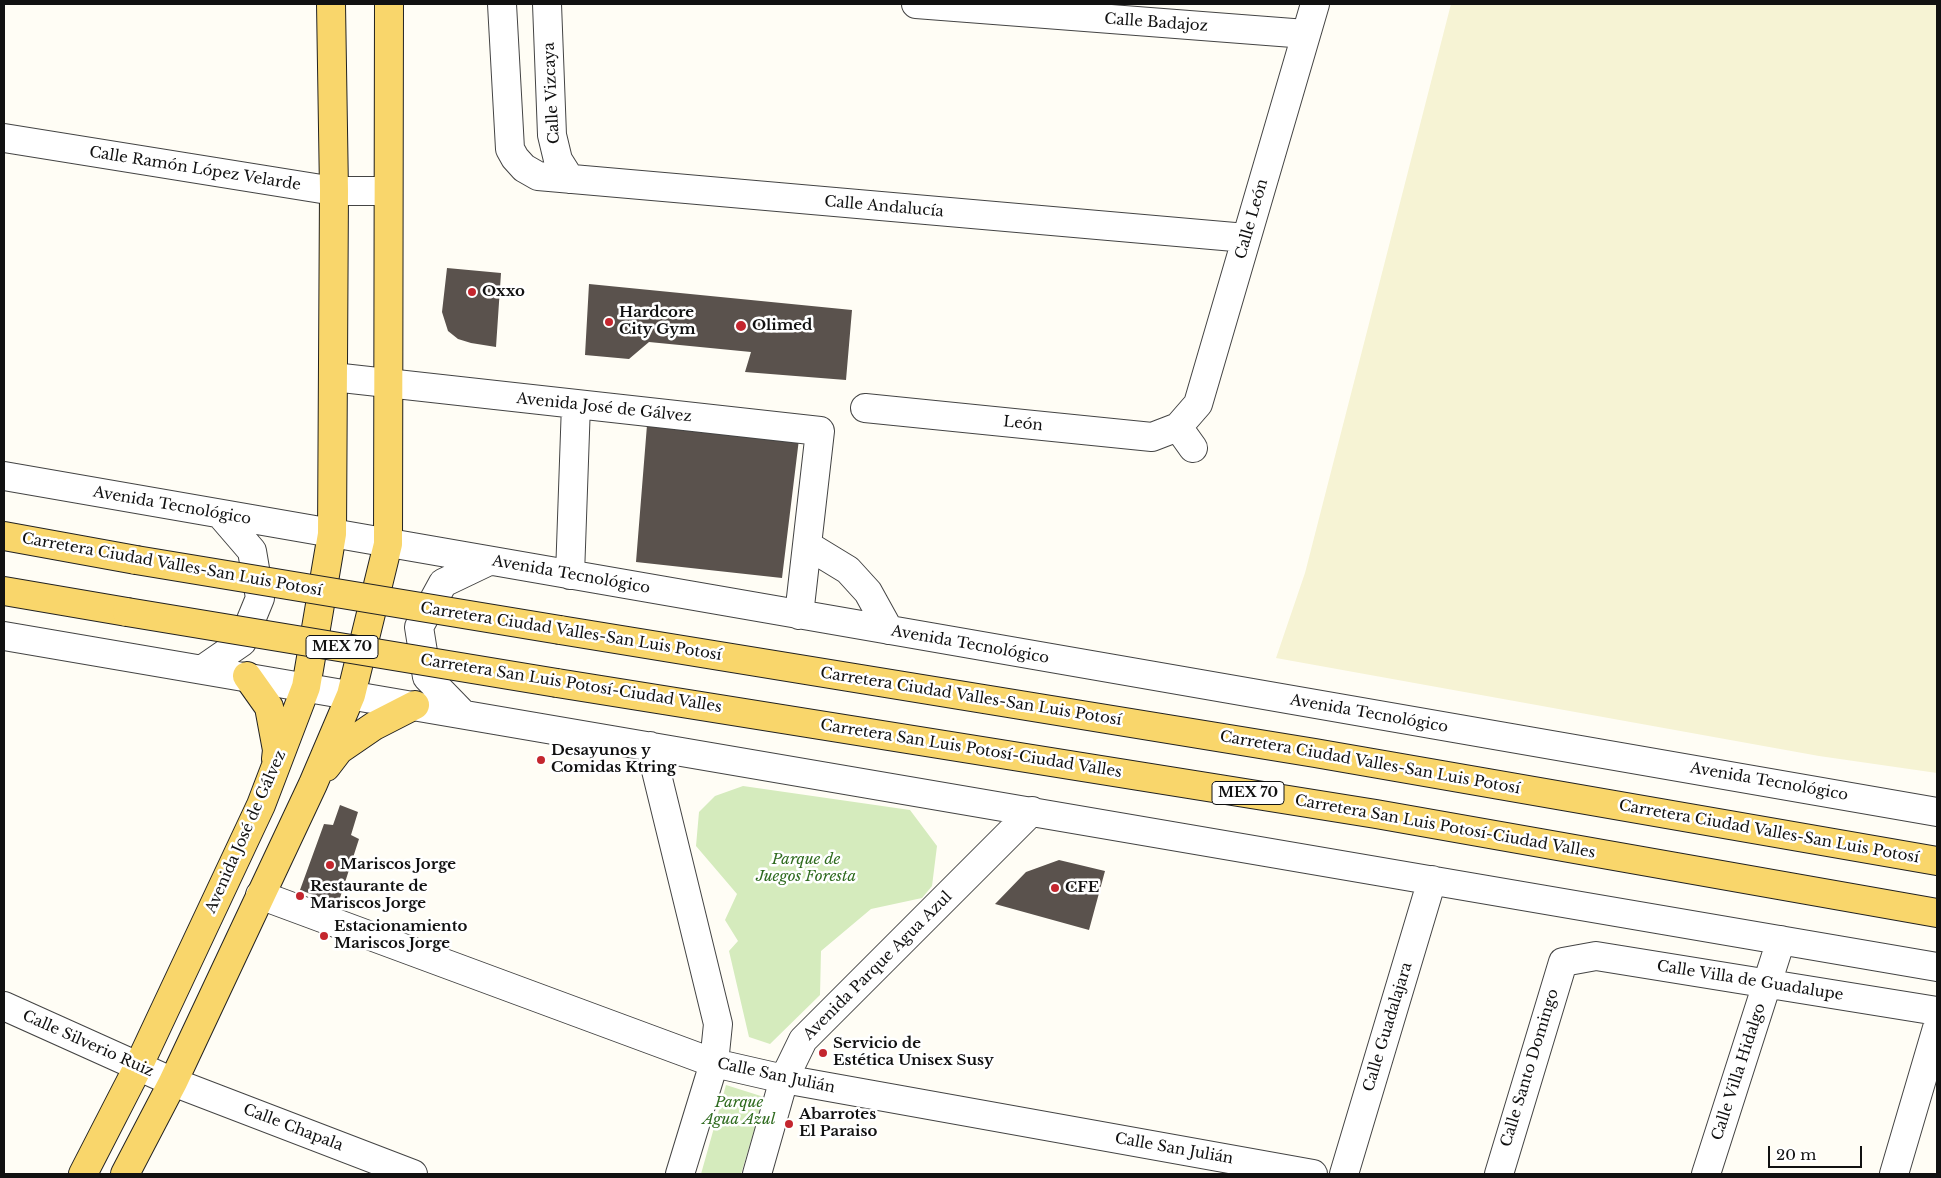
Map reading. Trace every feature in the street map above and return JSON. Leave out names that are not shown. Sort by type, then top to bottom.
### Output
[{"type":"main road","name":"Avenida José de Gálvez","points":[[83,1174],[138,1067],[271,783],[306,686],[332,534],[334,191],[331,4]]},
{"type":"main road","points":[[125,1174],[173,1082],[313,784],[351,695],[388,544],[387,191],[389,4]]},
{"type":"main road","name":"Carretera Ciudad Valles-San Luis Potosí","points":[[4,536],[145,562],[1315,753],[1937,861]]},
{"type":"main road","name":"Carretera San Luis Potosí-Ciudad Valles","points":[[4,591],[1376,814],[1937,912]]},
{"type":"main road","points":[[247,676],[269,707],[277,750],[271,783]]},
{"type":"main road","points":[[313,784],[339,750],[374,726],[415,705]]},
{"type":"street","name":"Calle Andalucía","points":[[502,4],[510,149],[524,168],[538,176],[1246,238]]},
{"type":"street","name":"Calle Vizcaya","points":[[547,4],[552,135],[558,160],[570,179]]},
{"type":"street","name":"Calle Badajoz","points":[[916,4],[1306,34]]},
{"type":"street","name":"Calle León","points":[[1186,438],[1198,404],[1315,4]]},
{"type":"street","name":"Calle Ramón López Velarde","points":[[4,138],[334,191],[387,191]]},
{"type":"street","name":"Avenida José de Gálvez","points":[[332,378],[820,431],[807,545]]},
{"type":"street","points":[[570,575],[576,404]]},
{"type":"street","name":"León","points":[[865,408],[1186,438]]},
{"type":"street","name":"Avenida Tecnológico","points":[[4,476],[1937,812]]},
{"type":"street","points":[[203,669],[242,642],[260,598],[252,551],[221,515]]},
{"type":"street","points":[[798,615],[807,545],[848,570],[868,592],[889,630]]},
{"type":"street","points":[[462,713],[427,677],[420,627],[443,583],[489,561]]},
{"type":"street","points":[[4,636],[306,686],[1937,967]]},
{"type":"street","points":[[650,746],[718,1024],[714,1063],[680,1174]]},
{"type":"street","name":"Avenida Parque Agua Azul","points":[[757,1174],[784,1079],[803,1040],[1032,811]]},
{"type":"street","name":"Calle Guadalajara","points":[[1344,1174],[1432,880]]},
{"type":"street","name":"Calle San Julián","points":[[260,896],[714,1063],[784,1079],[1313,1174]]},
{"type":"street","name":"Calle Villa Hidalgo","points":[[1706,1174],[1780,940]]},
{"type":"street","name":"Calle Villa de Guadalupe","points":[[1562,962],[1596,956],[1937,1011]]},
{"type":"street","name":"Calle Santo Domingo","points":[[1499,1174],[1562,962]]},
{"type":"street","name":"Calle Silverio Ruiz","points":[[4,1006],[173,1082]]},
{"type":"street","points":[[1894,1174],[1937,1028]]},
{"type":"street","name":"Calle Chapala","points":[[173,1082],[412,1174]]},
{"type":"shaded area","points":[[1451,4],[1937,4],[1937,773],[1819,756],[1276,658],[1305,573]]},
{"type":"green space","name":"Parque de Juegos Foresta","points":[[743,786],[910,810],[937,846],[932,886],[922,898],[871,909],[821,951],[820,995],[770,1044],[749,1037],[729,951],[738,941],[725,920],[737,894],[696,846],[699,812],[715,796]]},
{"type":"green space","name":"Parque Agua Azul","points":[[726,1085],[764,1097],[741,1174],[701,1174]]},
{"type":"building","name":"Oxxo","points":[[447,268],[501,273],[496,347],[458,339],[448,331],[442,312]]},
{"type":"building","name":"Olimed","points":[[589,284],[852,310],[846,380],[745,372],[751,352],[649,342],[629,359],[585,355]]},
{"type":"building","points":[[647,425],[799,439],[782,578],[636,562]]},
{"type":"building","name":"Mariscos Jorge","points":[[340,805],[358,812],[351,835],[359,839],[338,904],[300,890],[324,824],[333,825]]},
{"type":"building","name":"CFE","points":[[1059,860],[1105,871],[1089,930],[995,904],[1026,872]]},
{"type":"place","name":"Oxxo","points":[[472,292]]},
{"type":"place","name":"Hardcore City Gym","points":[[609,322]]},
{"type":"place","name":"Olimed","points":[[741,326]]},
{"type":"place","name":"Desayunos y Comidas Ktring","points":[[541,760]]},
{"type":"place","name":"Mariscos Jorge","points":[[330,865]]},
{"type":"place","name":"CFE","points":[[1055,888]]},
{"type":"place","name":"Restaurante de Mariscos Jorge","points":[[300,896]]},
{"type":"place","name":"Estacionamiento Mariscos Jorge","points":[[324,936]]},
{"type":"place","name":"Servicio de Estética Unisex Susy","points":[[823,1053]]},
{"type":"place","name":"Abarrotes El Paraiso","points":[[789,1124]]}]
